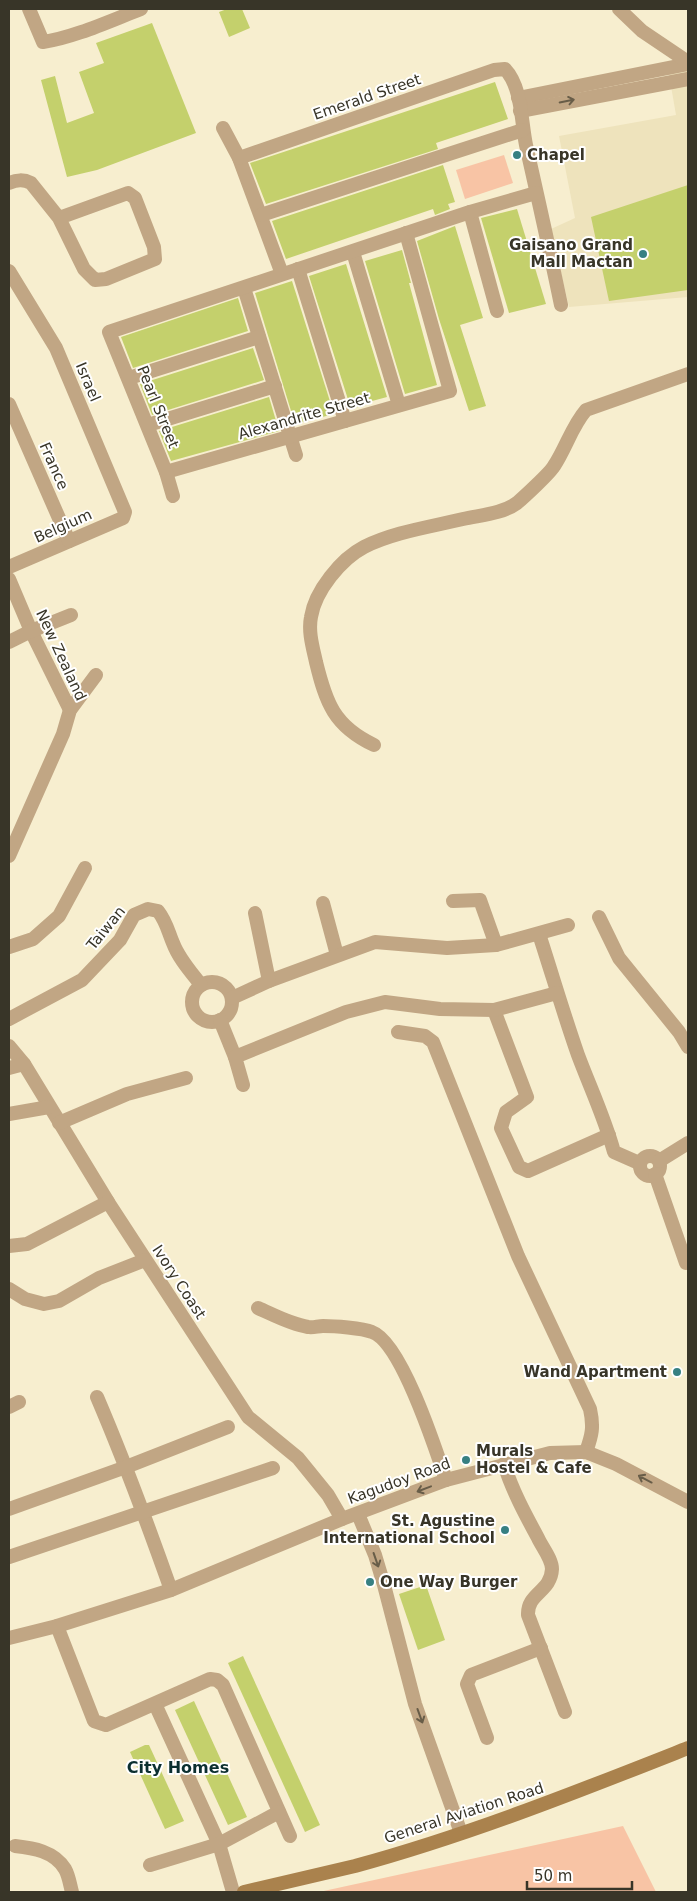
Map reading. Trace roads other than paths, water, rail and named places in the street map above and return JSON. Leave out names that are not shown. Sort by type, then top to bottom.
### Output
[{"type":"main road","name":"General Aviation Road","points":[[244,1892],[356,1865],[461,1833],[594,1786],[688,1748]]},
{"type":"street","points":[[29,9],[43,42],[86,30],[141,9]]},
{"type":"street","points":[[619,9],[642,31],[688,63]]},
{"type":"street","points":[[519,104],[688,63]]},
{"type":"street","name":"Emerald Street","points":[[239,158],[494,70],[505,69],[511,75],[519,104]]},
{"type":"street","points":[[519,104],[688,79]]},
{"type":"street","points":[[519,104],[536,193],[561,305]]},
{"type":"street","points":[[223,128],[239,158],[282,274]]},
{"type":"street","points":[[261,215],[523,130]]},
{"type":"street","points":[[9,183],[18,180],[25,180],[31,183],[59,218],[84,269],[94,280],[106,279],[155,259],[154,247],[135,198],[128,193],[59,218]]},
{"type":"street","points":[[296,455],[292,437],[244,288],[470,212],[536,193]]},
{"type":"street","points":[[470,212],[497,311]]},
{"type":"street","name":"Alexandrite Street","points":[[166,472],[450,391],[406,233]]},
{"type":"street","points":[[353,252],[399,405]]},
{"type":"street","points":[[298,269],[345,421]]},
{"type":"street","name":"Israel","points":[[9,271],[56,348],[125,512]]},
{"type":"street","name":"Pearl Street","points":[[173,496],[148,425],[109,332],[244,288]]},
{"type":"street","points":[[129,378],[259,337]]},
{"type":"street","points":[[374,744],[350,732],[330,708],[310,639],[311,617],[322,587],[337,569],[363,548],[383,539],[500,511],[516,503],[553,468],[579,419],[586,410],[688,374]]},
{"type":"street","points":[[148,425],[275,386]]},
{"type":"street","name":"France","points":[[9,404],[69,541]]},
{"type":"street","name":"Belgium","points":[[9,568],[123,518],[125,512]]},
{"type":"street","name":"New Zealand","points":[[9,579],[31,631],[70,710],[63,734],[9,856]]},
{"type":"street","points":[[9,642],[71,615]]},
{"type":"street","points":[[70,710],[96,675]]},
{"type":"street","points":[[9,947],[33,939],[59,916],[85,868]]},
{"type":"street","points":[[453,901],[480,900],[496,945]]},
{"type":"street","points":[[323,903],[337,955]]},
{"type":"street","name":"Taiwan","points":[[9,1019],[82,980],[120,940],[134,915],[148,909],[158,911],[165,920],[179,956],[201,985]]},
{"type":"street","points":[[255,913],[269,980]]},
{"type":"street","points":[[599,917],[619,958],[680,1032],[688,1047]]},
{"type":"street","points":[[232,998],[269,980],[375,942],[447,948],[496,945],[568,925]]},
{"type":"street","points":[[540,934],[578,1056],[609,1134],[614,1152],[640,1163],[640,1169],[649,1176],[688,1144]]},
{"type":"street","points":[[214,982],[220,983],[230,992],[232,998],[230,1011],[220,1020],[207,1021],[197,1014],[192,1002],[196,990],[201,985],[214,982]]},
{"type":"street","points":[[235,1057],[346,1012],[385,1002],[440,1009],[494,1010],[557,993]]},
{"type":"street","points":[[494,1010],[527,1097],[506,1112],[502,1128],[519,1167],[528,1171],[609,1134]]},
{"type":"street","points":[[220,1020],[235,1057],[243,1085]]},
{"type":"street","points":[[398,1032],[425,1036],[433,1042],[518,1256],[590,1409],[593,1430],[586,1452]]},
{"type":"street","name":"Ivory Coast","points":[[9,1046],[24,1064],[108,1202],[248,1417],[298,1458],[328,1495],[342,1519]]},
{"type":"street","points":[[9,1068],[24,1064]]},
{"type":"street","points":[[59,1123],[127,1094],[186,1078]]},
{"type":"street","points":[[9,1114],[49,1107]]},
{"type":"street","points":[[657,1168],[686,1263],[688,1262]]},
{"type":"street","points":[[9,1246],[27,1244],[108,1202]]},
{"type":"street","points":[[9,1289],[25,1299],[44,1304],[59,1301],[99,1278],[145,1260]]},
{"type":"street","points":[[258,1308],[298,1324],[310,1327],[324,1326],[373,1332],[384,1340],[392,1350],[420,1407],[446,1480]]},
{"type":"street","points":[[97,1396],[126,1467],[171,1590]]},
{"type":"street","points":[[9,1509],[126,1467],[228,1427]]},
{"type":"street","name":"Kagudoy Road","points":[[9,1638],[57,1626],[171,1590],[342,1519],[446,1480],[550,1453],[586,1452],[616,1464],[688,1502]]},
{"type":"street","points":[[504,1464],[510,1482],[552,1565],[548,1584],[545,1589],[532,1599],[528,1611],[565,1712]]},
{"type":"street","points":[[9,1557],[273,1468]]},
{"type":"street","points":[[358,1514],[375,1555],[415,1704],[461,1833]]},
{"type":"street","points":[[57,1626],[94,1722],[106,1724],[210,1679],[217,1680],[223,1685],[290,1836]]},
{"type":"street","points":[[488,1738],[467,1684],[468,1680],[471,1676],[541,1648]]},
{"type":"street","points":[[155,1704],[219,1844],[233,1892]]},
{"type":"street","points":[[150,1865],[219,1844],[279,1812]]},
{"type":"street","points":[[15,1846],[38,1849],[56,1859],[65,1869],[72,1892]]},
{"type":"place","name":"Chapel","points":[[517,155]]},
{"type":"place","name":"Gaisano Grand Mall Mactan","points":[[643,254]]},
{"type":"place","name":"Wand Apartment","points":[[677,1372]]},
{"type":"place","name":"Murals Hostel & Cafe","points":[[466,1460]]},
{"type":"place","name":"St. Agustine International School","points":[[505,1530]]},
{"type":"place","name":"One Way Burger","points":[[370,1582]]},
{"type":"district","name":"City Homes","points":[[178,1767]]}]
